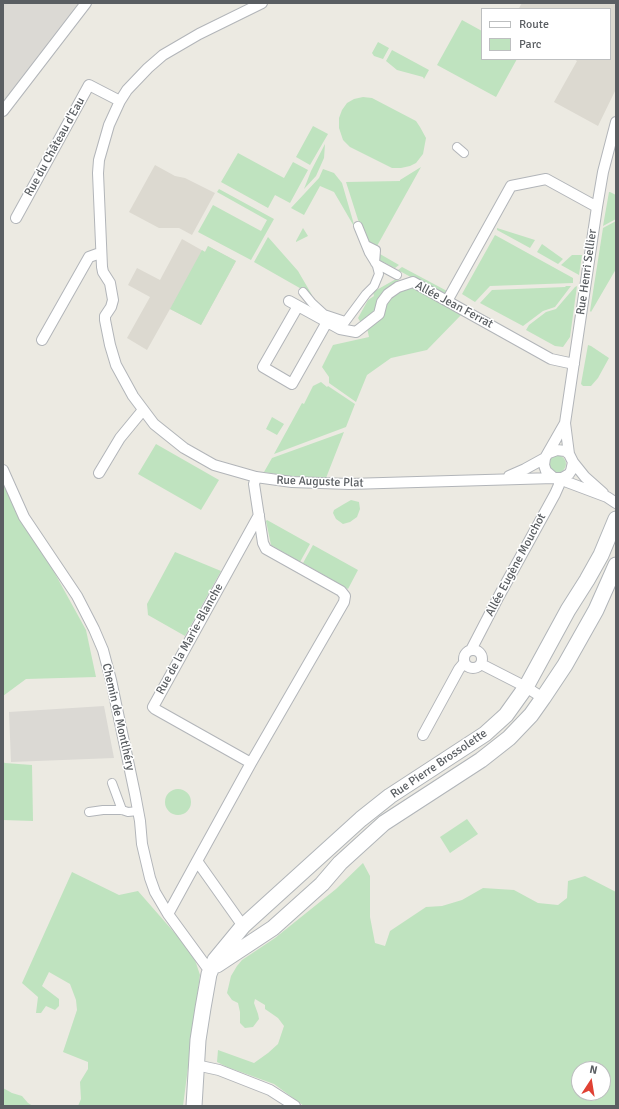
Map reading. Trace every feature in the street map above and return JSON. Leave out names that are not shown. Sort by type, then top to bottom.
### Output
[{"type":"main road","name":"Rue Pierre Brossolette","points":[[194,1106],[196,1065],[203,1008],[209,974],[215,960],[243,926],[361,819],[390,796],[494,727],[515,704],[601,555],[616,519]]},
{"type":"main road","name":"Rue Pierre Brossolette","points":[[211,969],[273,928],[322,884],[340,863],[384,823],[481,760],[503,743],[531,714],[565,664],[596,610],[616,565]]},
{"type":"street","points":[[3,111],[86,3]]},
{"type":"street","points":[[99,473],[120,438],[143,410],[125,383],[116,365],[110,345],[105,316],[112,304],[112,295],[110,283],[103,272],[100,253],[98,201],[99,160],[109,125],[127,90],[163,55],[198,34],[262,3]]},
{"type":"street","name":"Rue du Château d'Eau","points":[[16,218],[89,85],[120,101]]},
{"type":"street","name":"Rue Henri Sellier","points":[[565,423],[597,207],[603,172],[616,122]]},
{"type":"street","points":[[456,147],[464,153]]},
{"type":"street","points":[[447,301],[511,186],[546,179],[597,207]]},
{"type":"street","points":[[303,292],[324,314],[343,325],[374,286],[379,274],[376,263],[358,226]]},
{"type":"street","points":[[42,340],[89,257],[100,253]]},
{"type":"street","points":[[376,263],[397,275]]},
{"type":"street","name":"Allée Jean Ferrat","points":[[327,322],[292,384],[263,368],[294,303],[327,322],[343,325],[356,332],[379,314],[382,302],[388,294],[398,287],[413,282],[551,359],[574,364]]},
{"type":"street","name":"Rue Auguste Plat","points":[[143,410],[154,424],[184,448],[198,457],[227,470],[256,477],[292,482],[334,484],[558,478]]},
{"type":"street","points":[[565,423],[547,456],[544,468],[548,474],[607,497]]},
{"type":"street","points":[[558,478],[566,477],[571,471],[571,458],[565,423]]},
{"type":"street","points":[[547,456],[557,450],[565,451],[585,477],[616,503]]},
{"type":"street","name":"Rue Auguste Plat","points":[[501,479],[525,469],[547,456]]},
{"type":"street","name":"Chemin de Montlhéry","points":[[3,470],[24,517],[77,596],[93,626],[103,650],[111,680],[138,811],[145,862],[155,892],[168,914],[206,966],[211,969]]},
{"type":"street","points":[[168,914],[251,763],[344,602],[345,596],[341,591],[266,549],[264,545],[254,484],[256,477]]},
{"type":"street","name":"Allée Eugène Mouchot","points":[[423,735],[459,669],[464,663],[464,655],[471,650],[555,494],[558,485],[558,478]]},
{"type":"street","name":"Rue de la Marie-Blanche","points":[[251,763],[155,709],[154,707],[259,515]]},
{"type":"street","points":[[471,650],[479,653],[482,658],[481,664]]},
{"type":"street","points":[[464,663],[471,668],[481,664]]},
{"type":"street","points":[[481,664],[526,687],[543,698]]},
{"type":"street","points":[[112,783],[122,810]]},
{"type":"street","points":[[89,812],[103,810],[122,810],[128,812],[138,811]]},
{"type":"street","points":[[197,861],[243,926]]},
{"type":"street","points":[[196,1065],[219,1070],[270,1090],[295,1106]]},
{"type":"shaded area","points":[[3,3],[81,3],[3,107]]},
{"type":"shaded area","points":[[522,3],[616,3],[616,89],[598,126],[554,102],[577,61],[576,60],[611,60],[611,8],[519,8]]},
{"type":"shaded area","points":[[155,165],[175,176],[185,178],[215,193],[192,235],[179,228],[159,228],[129,212]]},
{"type":"shaded area","points":[[182,239],[205,252],[208,246],[236,261],[201,325],[170,309],[147,350],[127,338],[150,297],[128,285],[137,268],[160,280]]},
{"type":"shaded area","points":[[104,706],[114,758],[11,762],[9,712]]},
{"type":"green space","points":[[462,20],[481,30],[481,60],[516,60],[496,97],[437,65]]},
{"type":"green space","points":[[378,42],[389,48],[383,59],[374,56],[372,53]]},
{"type":"green space","points":[[392,50],[429,70],[424,79],[423,77],[397,70],[386,61]]},
{"type":"green space","points":[[363,97],[372,98],[416,121],[426,138],[423,154],[416,163],[401,168],[392,168],[350,147],[343,140],[339,128],[339,118],[342,110],[347,103],[354,99]]},
{"type":"green space","points":[[313,126],[328,134],[310,165],[296,157]]},
{"type":"green space","points":[[325,144],[324,158],[316,176],[304,189],[311,171]]},
{"type":"green space","points":[[238,153],[284,178],[293,162],[308,170],[290,203],[275,195],[268,208],[221,182]]},
{"type":"green space","points":[[421,167],[377,246],[368,242],[360,226],[346,182],[400,181]]},
{"type":"green space","points":[[323,169],[334,173],[342,183],[355,228],[334,192],[320,186],[304,215],[291,208],[319,178]]},
{"type":"green space","points":[[219,189],[274,219],[251,260],[198,232],[213,205],[261,231],[267,220],[217,192]]},
{"type":"green space","points":[[609,192],[616,195],[616,219],[603,226]]},
{"type":"green space","points":[[616,221],[616,269],[591,312],[603,228]]},
{"type":"green space","points":[[303,228],[308,236],[296,242],[296,241]]},
{"type":"green space","points":[[497,228],[535,240],[530,248],[497,230]]},
{"type":"green space","points":[[495,235],[573,278],[573,283],[490,286],[475,302],[462,294]]},
{"type":"green space","points":[[268,237],[298,271],[312,295],[254,262]]},
{"type":"green space","points":[[542,244],[563,259],[558,264],[537,252]]},
{"type":"green space","points":[[208,246],[236,261],[201,325],[170,309],[202,250],[205,252]]},
{"type":"green space","points":[[380,254],[399,265],[395,268],[377,259]]},
{"type":"green space","points":[[572,255],[582,255],[579,275],[561,265]]},
{"type":"green space","points":[[402,267],[447,291],[445,296],[398,270]]},
{"type":"green space","points":[[396,279],[400,281],[385,291],[373,312],[361,323],[358,318],[368,300],[374,296],[373,292]]},
{"type":"green space","points":[[410,286],[462,314],[427,350],[391,358],[367,375],[356,402],[329,383],[329,377],[322,367],[333,345],[369,337],[367,328],[390,298]]},
{"type":"green space","points":[[571,286],[555,307],[543,311],[523,326],[480,303],[492,290]]},
{"type":"green space","points":[[577,286],[570,337],[563,347],[555,346],[526,330],[529,325],[546,312],[556,309]]},
{"type":"green space","points":[[588,345],[609,358],[598,378],[591,386],[583,386],[581,384]]},
{"type":"green space","points":[[321,382],[355,404],[346,427],[274,454],[313,386]]},
{"type":"green space","points":[[272,417],[284,424],[277,435],[266,429]]},
{"type":"green space","points":[[344,432],[326,478],[288,476],[264,472],[272,458]]},
{"type":"green space","points":[[156,444],[219,480],[201,510],[138,474]]},
{"type":"green space","points":[[557,455],[563,458],[566,464],[563,470],[557,473],[551,470],[548,464],[551,458]]},
{"type":"green space","points":[[3,479],[86,630],[96,677],[26,679],[3,696]]},
{"type":"green space","points":[[351,500],[359,502],[360,509],[357,517],[350,522],[343,524],[336,519],[333,513],[334,510]]},
{"type":"green space","points":[[267,520],[310,544],[300,562],[271,545]]},
{"type":"green space","points":[[313,545],[358,570],[348,589],[303,563]]},
{"type":"green space","points":[[175,552],[221,571],[185,636],[148,615],[147,604]]},
{"type":"green space","points":[[3,762],[32,765],[33,821],[3,820]]},
{"type":"green space","points":[[178,789],[187,793],[191,802],[187,811],[178,815],[169,811],[165,802],[169,793]]},
{"type":"green space","points":[[467,819],[478,834],[450,853],[440,837]]},
{"type":"green space","points":[[363,863],[370,876],[370,917],[375,943],[385,946],[390,931],[426,907],[442,906],[462,900],[483,888],[514,890],[538,903],[558,905],[567,898],[568,881],[585,876],[616,892],[616,1106],[304,1106],[274,1084],[217,1062],[218,1050],[254,1063],[278,1044],[284,1026],[278,1018],[265,1009],[265,1005],[255,999],[254,1003],[259,1019],[253,1027],[245,1028],[240,1023],[238,1003],[232,1000],[227,993],[231,976],[242,960],[275,938],[336,889]]},
{"type":"green space","points":[[72,872],[119,895],[138,891],[193,954],[200,975],[183,1106],[78,1106],[81,1099],[80,1082],[88,1069],[88,1062],[63,1052],[77,1010],[76,1000],[70,984],[49,972],[42,986],[59,999],[59,1006],[55,1010],[46,1006],[41,1013],[36,1013],[38,997],[22,983]]},
{"type":"green space","points":[[3,1088],[22,1096],[33,1106],[3,1106]]}]
